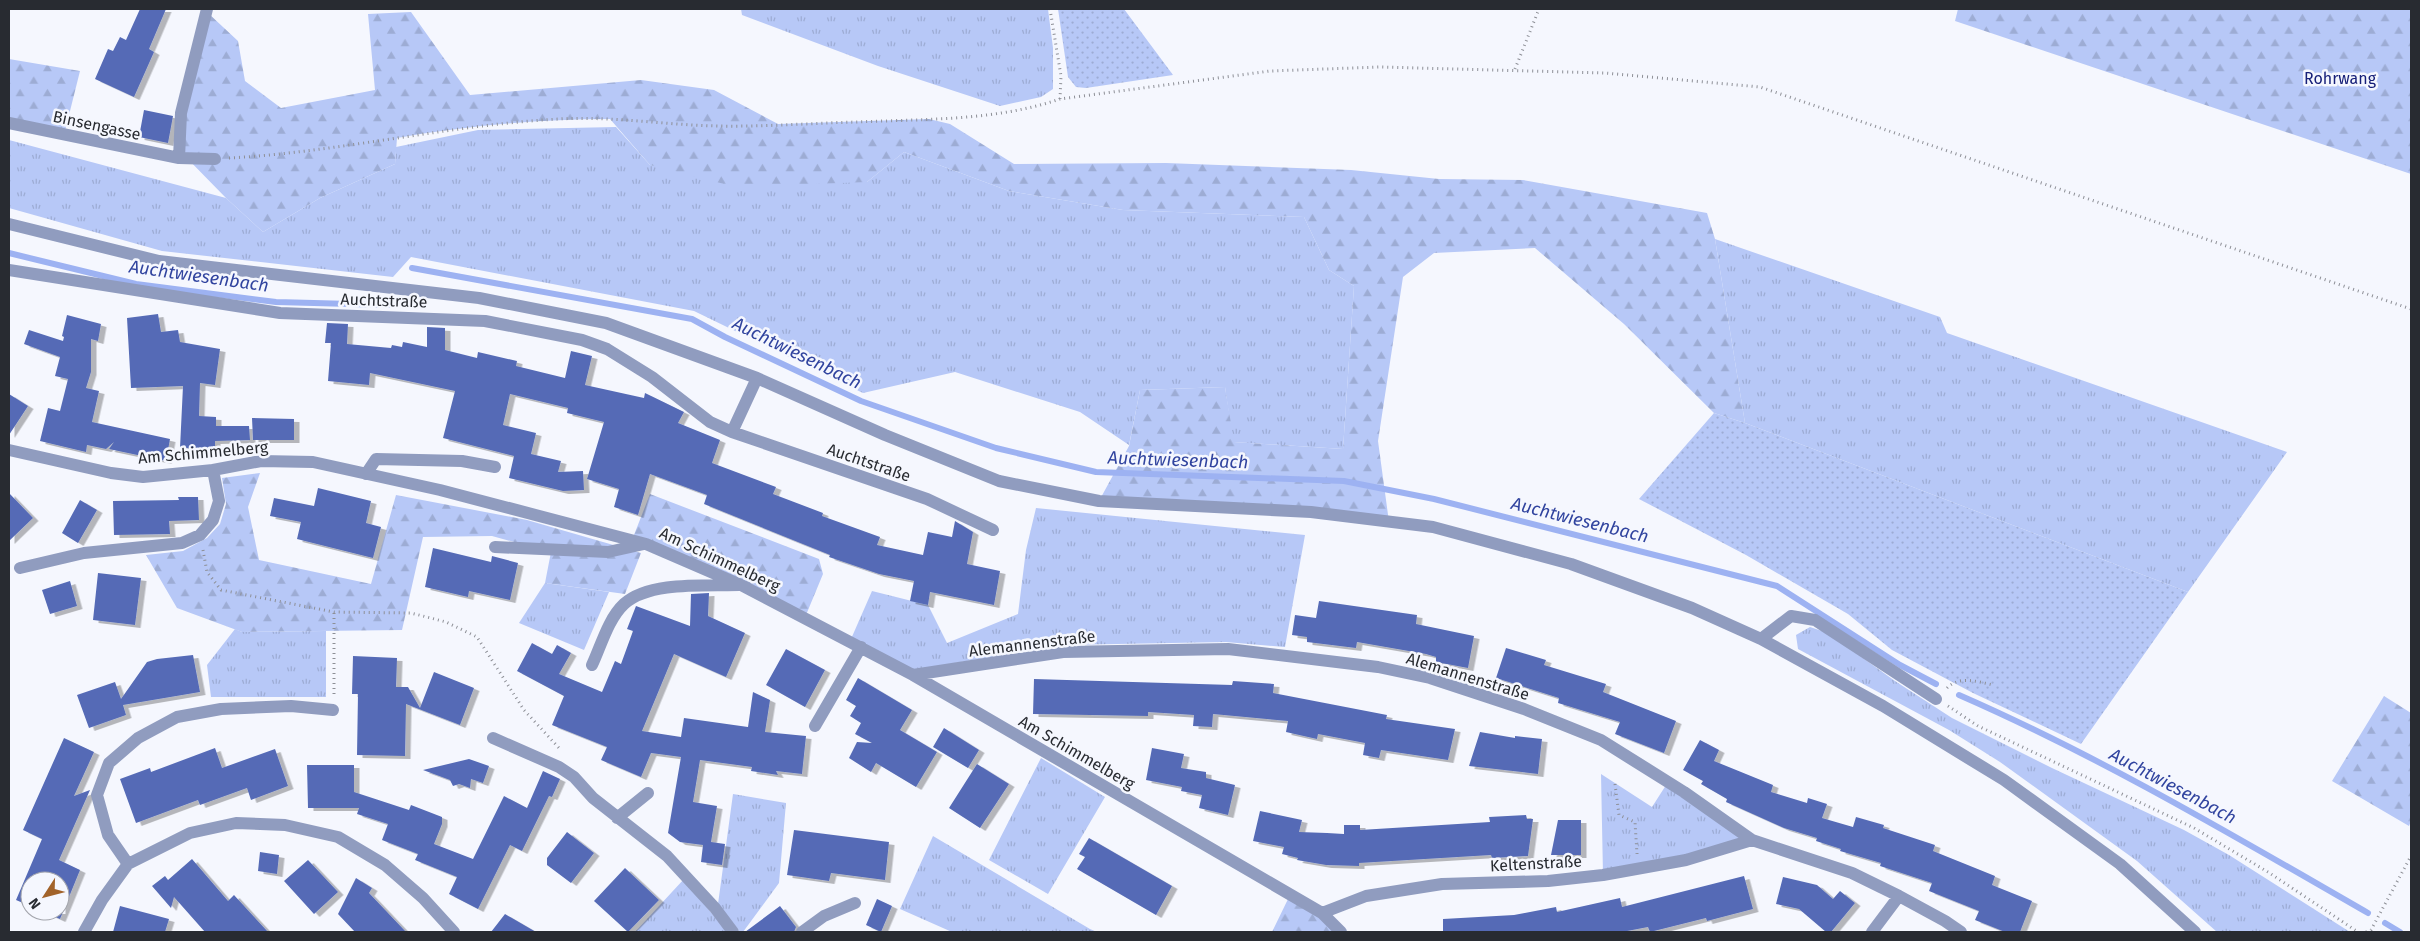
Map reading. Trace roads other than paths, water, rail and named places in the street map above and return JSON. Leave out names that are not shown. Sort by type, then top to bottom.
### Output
[{"type":"street","points":[[179,158],[181,113],[207,9]]},
{"type":"street","name":"Binsengasse","points":[[9,123],[179,158],[214,159]]},
{"type":"street","points":[[9,224],[160,261],[478,298],[606,323],[757,378],[885,435],[999,481],[1099,501],[1310,512],[1433,527],[1571,564],[1692,608],[1761,640],[1883,706],[2004,780],[2120,864],[2195,932]]},
{"type":"street","name":"Auchtstraße","points":[[9,270],[280,314],[485,321],[582,340],[607,349],[652,377],[710,422],[732,432],[927,499],[993,530]]},
{"type":"street","points":[[732,432],[757,378]]},
{"type":"street","name":"Am Schimmelberg","points":[[9,450],[111,473],[143,477],[213,470],[261,461],[313,462],[440,490],[646,544],[741,584],[913,675],[1322,913],[1341,932]]},
{"type":"street","points":[[366,474],[376,459],[462,461],[495,467]]},
{"type":"street","points":[[20,568],[84,553],[182,543],[200,535],[213,520],[219,501],[213,470]]},
{"type":"street","points":[[495,548],[608,552],[646,544]]},
{"type":"street","points":[[592,665],[612,619],[623,605],[639,594],[658,589],[741,584]]},
{"type":"street","points":[[1761,640],[1791,616],[1815,620],[1936,699]]},
{"type":"street","points":[[815,726],[861,648]]},
{"type":"street","name":"Alemannenstraße","points":[[913,675],[1063,652],[1228,649],[1378,667],[1439,681],[1524,709],[1601,740],[1684,792],[1752,840],[1852,873],[1899,896],[1961,932]]},
{"type":"street","points":[[128,864],[108,835],[97,795],[110,763],[138,738],[177,717],[221,709],[291,706],[334,710]]},
{"type":"street","points":[[493,738],[559,767],[574,777],[592,798],[667,856],[715,908],[734,932]]},
{"type":"street","points":[[618,818],[648,793]]},
{"type":"street","points":[[84,932],[102,900],[128,864],[190,833],[236,824],[284,825],[338,837],[385,865],[423,898],[454,932]]},
{"type":"street","name":"Keltenstraße","points":[[1322,913],[1366,896],[1442,884],[1548,881],[1638,869],[1686,860],[1752,840]]},
{"type":"street","points":[[1872,932],[1899,896]]},
{"type":"street","points":[[802,932],[824,916],[854,903]]},
{"type":"waterway","name":"Auchtwiesenbach","points":[[9,253],[136,284],[276,302],[389,305]]},
{"type":"waterway","name":"Auchtwiesenbach","points":[[412,268],[692,319],[725,337],[861,401],[996,448],[1096,472],[1344,481],[1434,499],[1777,586],[1900,665],[1936,684]]},
{"type":"waterway","name":"Auchtwiesenbach","points":[[1959,695],[2064,744],[2166,798],[2368,913]]},
{"type":"waterway","name":"Auchtwiesenbach","points":[[2385,923],[2400,932]]},
{"type":"park label","name":"Rohrwang","points":[[2340,78]]}]
